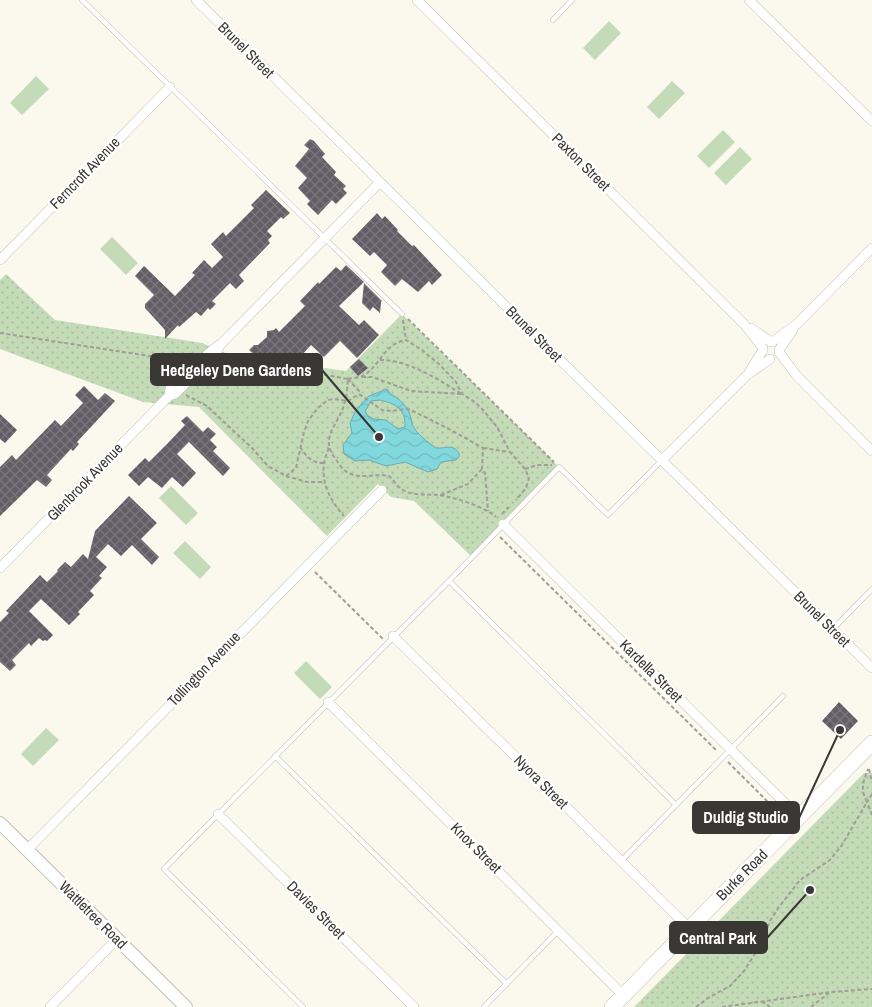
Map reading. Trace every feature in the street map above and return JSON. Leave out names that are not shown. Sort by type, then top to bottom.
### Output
[{"type":"main road","name":"Burke Road","points":[[612,1007],[870,747]]},
{"type":"main road","name":"Wattletree Road","points":[[0,822],[186,1007]]},
{"type":"street","name":"Brunel Street","points":[[196,0],[872,668]]},
{"type":"street","name":"Paxton Street","points":[[417,0],[744,324],[763,349]]},
{"type":"street","points":[[749,0],[872,121]]},
{"type":"street","name":"Ferncroft Avenue","points":[[0,260],[170,86]]},
{"type":"street","name":"Glenbrook Avenue","points":[[0,568],[170,396],[175,394],[187,382],[207,372],[221,344],[380,182]]},
{"type":"street","points":[[746,376],[766,344],[772,342],[797,324],[872,248]]},
{"type":"street","name":"Paxton Street","points":[[744,324],[772,342]]},
{"type":"street","points":[[662,460],[746,376],[776,356],[797,324]]},
{"type":"street","points":[[772,342],[778,346],[779,351],[796,375],[872,450]]},
{"type":"street","points":[[763,349],[766,357],[771,358],[796,375]]},
{"type":"street","name":"Tollington Avenue","points":[[28,850],[307,564],[382,490]]},
{"type":"street","name":"Kardella Street","points":[[500,521],[799,817]]},
{"type":"street","name":"Nyora Street","points":[[390,639],[689,928]]},
{"type":"street","name":"Knox Street","points":[[328,702],[624,995]]},
{"type":"street","name":"Davies Street","points":[[218,814],[414,1007]]},
{"type":"street","points":[[50,1007],[117,939]]},
{"type":"lane","points":[[82,0],[402,314]]},
{"type":"lane","points":[[553,20],[572,0]]},
{"type":"lane","points":[[303,1007],[164,869],[449,581],[495,532],[500,521],[559,467],[608,515],[662,460]]},
{"type":"lane","points":[[449,581],[676,805]]},
{"type":"lane","points":[[833,629],[872,590]]},
{"type":"lane","points":[[621,861],[783,696]]},
{"type":"lane","points":[[275,756],[507,984]]},
{"type":"lane","points":[[484,1007],[558,931]]},
{"type":"path","points":[[402,314],[406,340]]},
{"type":"path","points":[[402,314],[559,467]]},
{"type":"path","points":[[0,333],[182,361]]},
{"type":"path","points":[[360,377],[378,361],[390,346],[406,340],[440,365],[456,382],[462,394]]},
{"type":"path","points":[[329,448],[340,466],[350,474],[386,476],[392,478],[399,488],[408,493],[440,495],[488,511],[500,521],[526,488],[529,478],[525,469],[510,452],[497,427],[475,402],[435,377],[409,366],[389,360],[378,361]]},
{"type":"path","points":[[220,365],[271,366],[348,379],[372,377],[411,391],[462,394]]},
{"type":"path","points":[[348,379],[359,394],[382,410],[411,410],[483,448],[510,452]]},
{"type":"path","points":[[348,379],[346,400],[329,437],[329,448],[324,463],[324,482],[332,501],[350,522]]},
{"type":"path","points":[[185,394],[207,406],[246,442],[268,466],[286,476],[307,482],[324,482]]},
{"type":"path","points":[[286,476],[296,468],[308,421],[318,408],[323,403],[333,399],[349,400],[359,394]]},
{"type":"path","points":[[300,447],[307,457],[313,461],[324,463]]},
{"type":"path","points":[[483,448],[482,469],[485,473],[488,511]]},
{"type":"path","points":[[525,469],[542,464],[559,467]]},
{"type":"path","points":[[440,495],[468,484],[482,469]]},
{"type":"path","points":[[495,532],[781,815]]},
{"type":"path","points":[[307,564],[390,639]]},
{"type":"path","points":[[872,782],[868,769],[862,784],[862,792],[872,815]]},
{"type":"path","points":[[696,1007],[730,986],[744,971],[761,944],[770,921],[779,907],[800,880],[830,860],[842,845],[872,794]]},
{"type":"path","points":[[722,1007],[831,992],[872,989]]},
{"type":"path","points":[[811,1007],[831,992]]},
{"type":"path","points":[[762,1001],[770,1007]]},
{"type":"green space","points":[[609,21],[621,33],[595,60],[583,48]]},
{"type":"green space","points":[[36,76],[49,89],[22,115],[10,103]]},
{"type":"green space","points":[[672,81],[685,93],[659,119],[647,107]]},
{"type":"green space","points":[[723,130],[735,142],[709,168],[697,156]]},
{"type":"green space","points":[[740,147],[752,159],[726,185],[714,173]]},
{"type":"green space","points":[[112,237],[138,263],[126,275],[100,249]]},
{"type":"green space","points":[[6,274],[55,320],[202,343],[230,355],[346,371],[402,314],[559,467],[471,556],[414,501],[391,497],[378,484],[327,536],[199,407],[143,402],[0,349],[0,280]]},
{"type":"green space","points":[[171,486],[198,513],[186,525],[159,498]]},
{"type":"green space","points":[[185,541],[211,567],[200,579],[173,553]]},
{"type":"green space","points":[[306,661],[332,687],[320,699],[294,673]]},
{"type":"green space","points":[[46,728],[59,740],[33,766],[21,754]]},
{"type":"green space","points":[[864,773],[872,773],[872,1007],[634,1007]]},
{"type":"water","points":[[384,389],[388,390],[390,394],[403,403],[410,414],[414,429],[427,441],[436,448],[454,448],[459,453],[459,457],[456,460],[441,462],[437,469],[428,472],[405,462],[386,466],[369,460],[355,461],[344,454],[343,445],[352,433],[350,423],[356,410],[369,396]],"holes":[[[380,400],[399,408],[404,416],[405,427],[398,429],[386,420],[374,419],[368,416],[365,411],[371,401]]]},
{"type":"building","points":[[310,139],[325,154],[322,157],[336,172],[334,175],[346,186],[343,189],[347,193],[336,204],[332,200],[318,215],[307,204],[310,201],[298,188],[307,178],[295,166],[309,149],[304,145]]},
{"type":"building","points":[[266,190],[290,213],[283,219],[281,217],[267,231],[272,236],[268,240],[270,243],[239,275],[244,281],[236,289],[230,283],[212,301],[216,304],[210,310],[208,308],[201,316],[196,312],[179,327],[178,325],[165,339],[165,330],[145,308],[145,304],[154,295],[135,276],[144,266],[175,296],[195,275],[192,273],[204,260],[212,268],[223,257],[211,244],[223,232],[226,236],[254,208],[251,205]]},
{"type":"building","points":[[377,213],[382,219],[385,216],[397,231],[412,246],[414,245],[442,275],[432,285],[429,281],[418,292],[402,279],[395,286],[381,272],[387,265],[374,252],[370,256],[352,239]]},
{"type":"building","points":[[346,265],[364,282],[339,306],[359,325],[364,320],[379,335],[357,358],[340,341],[324,357],[311,345],[300,357],[270,354],[267,358],[261,353],[257,357],[249,350],[267,337],[267,331],[276,328],[279,332],[305,306],[300,301],[318,282],[319,284],[336,267],[341,271]]},
{"type":"building","points":[[364,283],[382,301],[380,313],[373,307],[370,311],[362,303]]},
{"type":"building","points":[[359,359],[368,368],[358,376],[350,367]]},
{"type":"building","points":[[84,386],[98,400],[105,393],[115,401],[77,442],[79,444],[73,451],[71,449],[47,475],[52,480],[46,487],[37,480],[0,516],[0,467],[12,455],[16,460],[55,420],[61,426],[83,403],[75,395]]},
{"type":"building","points":[[0,414],[17,430],[5,443],[0,439]]},
{"type":"building","points":[[187,416],[203,432],[208,427],[216,434],[210,440],[217,447],[213,451],[230,468],[223,476],[189,442],[177,454],[196,473],[183,487],[172,477],[162,488],[148,477],[139,486],[128,475],[145,458],[149,462],[185,425],[181,421]]},
{"type":"building","points":[[129,496],[157,523],[141,539],[159,557],[152,565],[132,545],[121,556],[108,544],[96,557],[107,567],[99,576],[102,578],[90,591],[94,595],[69,625],[41,599],[29,611],[53,635],[47,641],[39,638],[31,646],[29,643],[12,660],[16,665],[10,671],[0,662],[0,622],[9,613],[6,611],[40,575],[47,582],[65,562],[71,567],[83,554],[88,559],[95,531]]},
{"type":"building","points":[[839,702],[858,721],[841,739],[822,721]]},
{"type":"place","name":"Hedgeley Dene Gardens","points":[[379,437]]},
{"type":"place","name":"Duldig Studio","points":[[840,730]]},
{"type":"place","name":"Central Park","points":[[810,890]]}]
